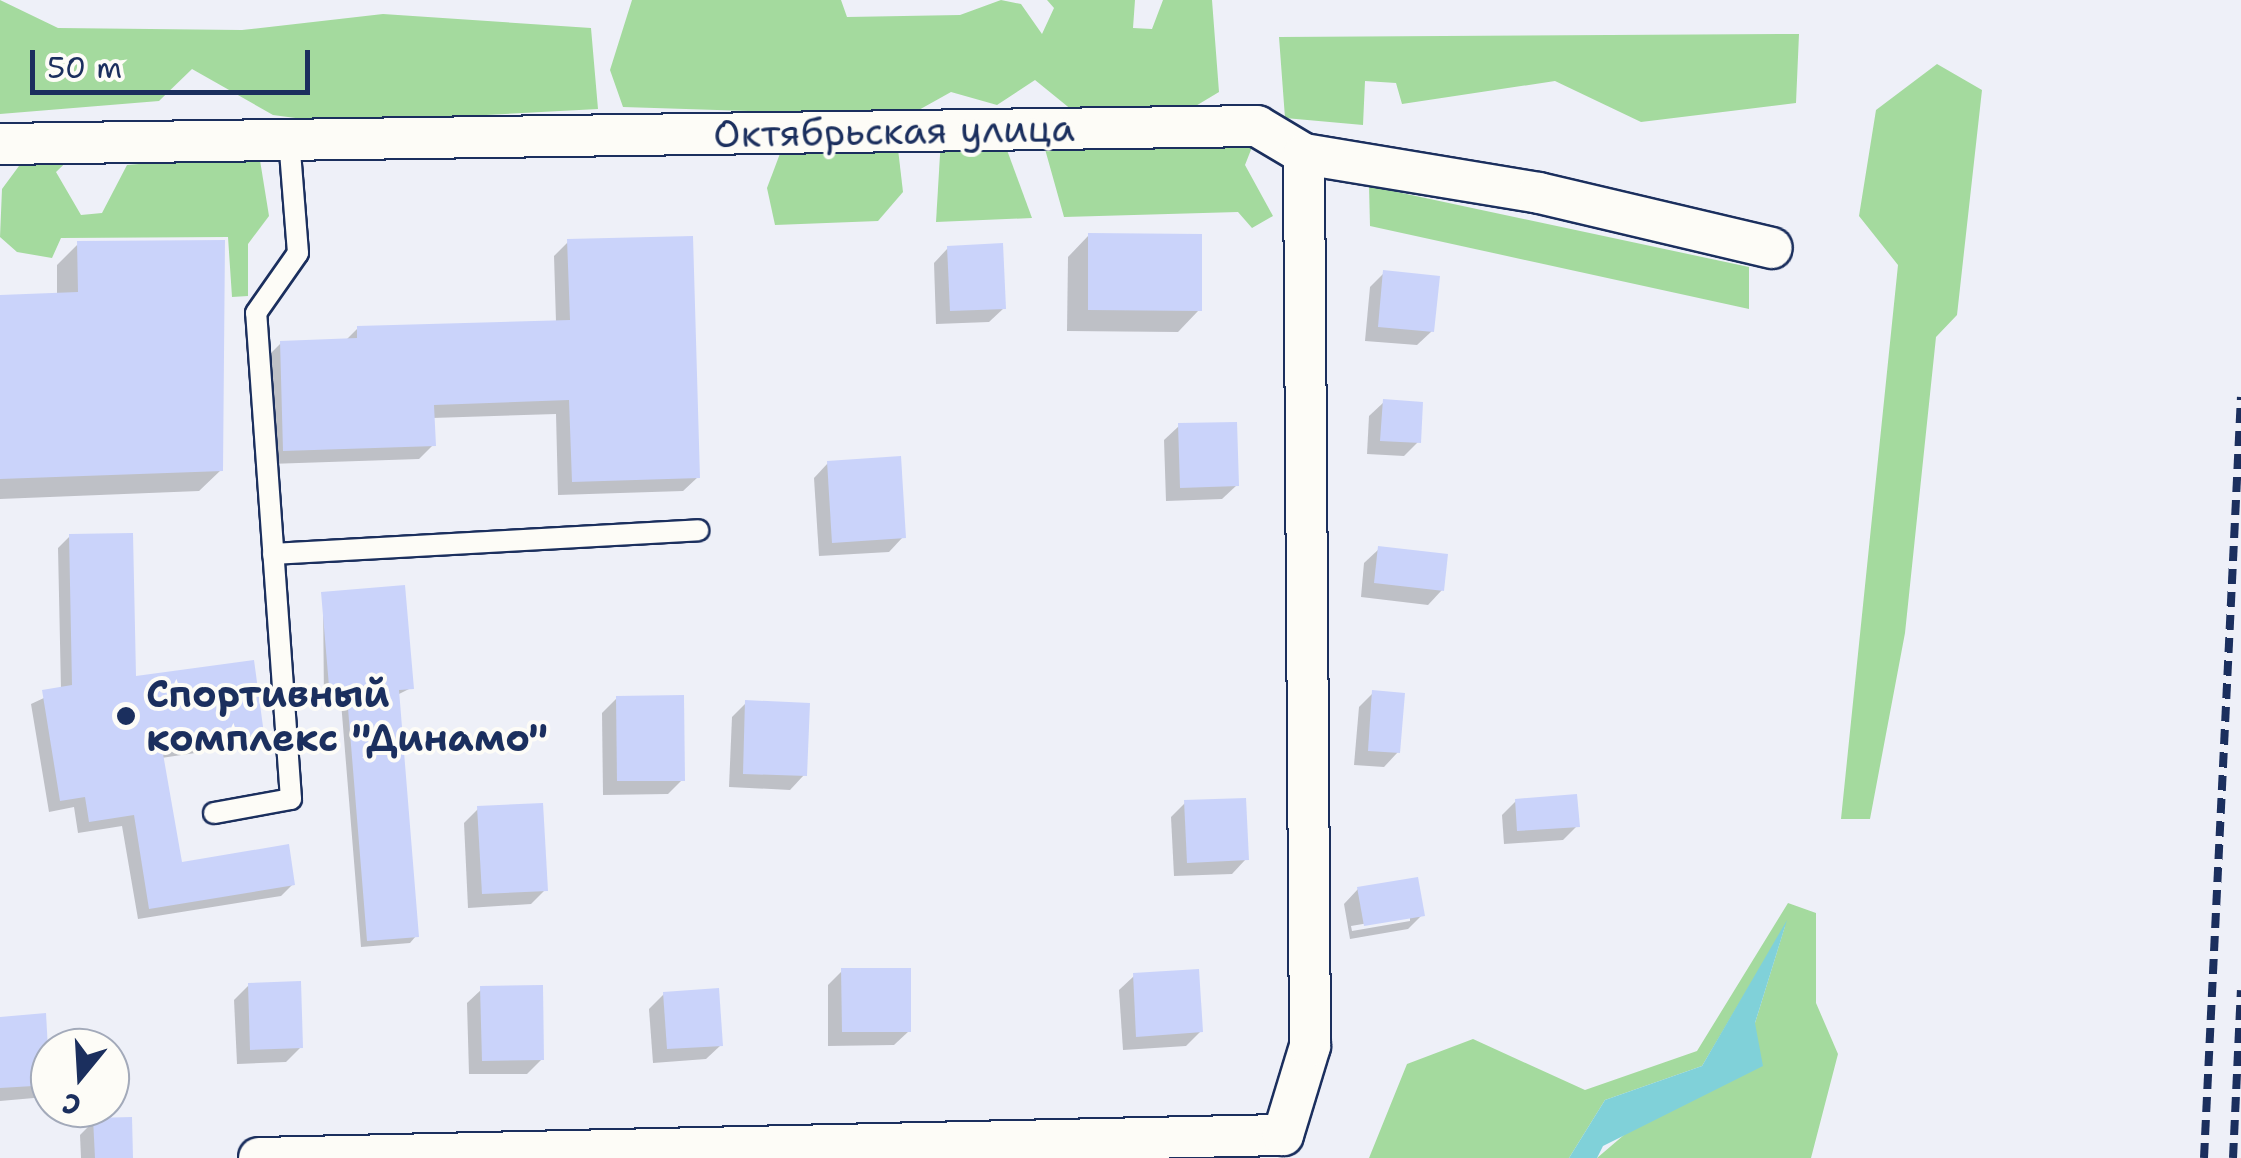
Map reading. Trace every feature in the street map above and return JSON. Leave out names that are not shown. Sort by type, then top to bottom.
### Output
[{"type":"street","name":"Октябрьская улица","points":[[0,144],[1257,126],[1304,154],[1538,193],[1772,248]]},
{"type":"street","points":[[260,1158],[1283,1135],[1310,1046],[1304,154]]},
{"type":"lane","points":[[214,813],[290,799],[256,313],[298,254],[289,138]]},
{"type":"lane","points":[[273,554],[698,530]]},
{"type":"green space","points":[[0,0],[58,28],[242,30],[383,14],[591,28],[598,109],[333,123],[273,115],[192,69],[159,101],[0,114]]},
{"type":"green space","points":[[632,0],[841,0],[847,17],[960,15],[1001,0],[1021,4],[1042,34],[1054,8],[1047,0],[1135,0],[1133,28],[1152,29],[1163,0],[1212,0],[1219,92],[1164,125],[1083,119],[1035,80],[997,105],[951,92],[908,116],[623,107],[610,70]]},
{"type":"green space","points":[[1799,34],[1796,103],[1641,122],[1555,81],[1402,104],[1396,83],[1365,81],[1363,125],[1285,118],[1279,37]]},
{"type":"green space","points":[[1937,64],[1982,90],[1957,315],[1936,337],[1905,633],[1870,819],[1841,819],[1898,265],[1859,216],[1876,110]]},
{"type":"green space","points":[[1000,131],[1032,218],[936,222],[941,138]]},
{"type":"green space","points":[[1256,137],[1245,165],[1273,216],[1252,228],[1238,212],[1064,217],[1043,142]]},
{"type":"green space","points":[[784,143],[898,149],[903,192],[878,221],[775,225],[767,188]]},
{"type":"green space","points":[[83,146],[56,172],[81,215],[102,213],[127,165],[259,154],[269,216],[248,244],[248,296],[232,297],[228,237],[61,238],[52,258],[17,252],[0,237],[2,189],[30,151]]},
{"type":"green space","points":[[1369,186],[1749,267],[1749,309],[1370,226]]},
{"type":"green space","points":[[1788,903],[1816,913],[1816,1003],[1838,1054],[1811,1158],[1597,1158],[1755,1023],[1785,926],[1702,1066],[1605,1100],[1569,1158],[1369,1158],[1407,1064],[1473,1039],[1585,1090],[1697,1051]]},
{"type":"water","points":[[1787,920],[1755,1023],[1763,1066],[1603,1146],[1597,1158],[1569,1158],[1605,1100],[1702,1066]]},
{"type":"building","points":[[1088,233],[1202,234],[1202,311],[1088,310]]},
{"type":"building","points":[[693,236],[700,478],[572,482],[569,400],[434,405],[436,446],[283,451],[280,341],[357,338],[357,326],[570,320],[567,239]]},
{"type":"building","points":[[225,240],[223,471],[0,479],[0,295],[78,292],[77,241]]},
{"type":"building","points":[[1003,243],[1006,309],[950,311],[947,246]]},
{"type":"building","points":[[1383,270],[1440,276],[1434,332],[1378,327]]},
{"type":"building","points":[[1383,399],[1423,402],[1421,443],[1380,441]]},
{"type":"building","points":[[1237,422],[1239,486],[1180,488],[1178,423]]},
{"type":"building","points":[[901,456],[906,538],[832,543],[827,461]]},
{"type":"building","points":[[133,533],[136,676],[254,660],[264,734],[162,748],[182,862],[289,844],[295,885],[149,909],[134,815],[89,822],[85,797],[60,801],[42,690],[72,685],[69,534]]},
{"type":"building","points":[[1378,546],[1448,554],[1444,591],[1374,583]]},
{"type":"building","points":[[405,585],[414,689],[399,690],[419,937],[367,941],[347,696],[330,698],[321,592]]},
{"type":"building","points":[[1372,690],[1405,693],[1400,753],[1368,751]]},
{"type":"building","points":[[684,695],[685,781],[617,781],[616,696]]},
{"type":"building","points":[[745,700],[810,703],[807,776],[743,774]]},
{"type":"building","points":[[1577,794],[1580,827],[1517,831],[1515,799]]},
{"type":"building","points":[[1246,798],[1249,860],[1187,863],[1184,800]]},
{"type":"building","points":[[543,803],[548,891],[482,894],[477,806]]},
{"type":"building","points":[[1418,877],[1425,916],[1364,926],[1357,887]]},
{"type":"building","points":[[841,968],[911,968],[911,1032],[842,1032]]},
{"type":"building","points":[[1199,969],[1203,1032],[1136,1037],[1133,973]]},
{"type":"building","points":[[301,981],[303,1048],[250,1050],[248,983]]},
{"type":"building","points":[[543,985],[544,1060],[482,1061],[480,986]]},
{"type":"building","points":[[719,988],[723,1046],[667,1049],[663,992]]},
{"type":"building","points":[[46,1013],[47,1028],[30,1028],[30,1086],[0,1088],[0,1017]]},
{"type":"building","points":[[130,1117],[133,1158],[95,1158],[94,1128],[130,1128]]},
{"type":"railway","points":[[2204,1158],[2241,397]]},
{"type":"railway","points":[[2233,1158],[2241,990]]},
{"type":"place","name":"Спортивный комплекс \"Динамо\"","points":[[126,716]]}]
